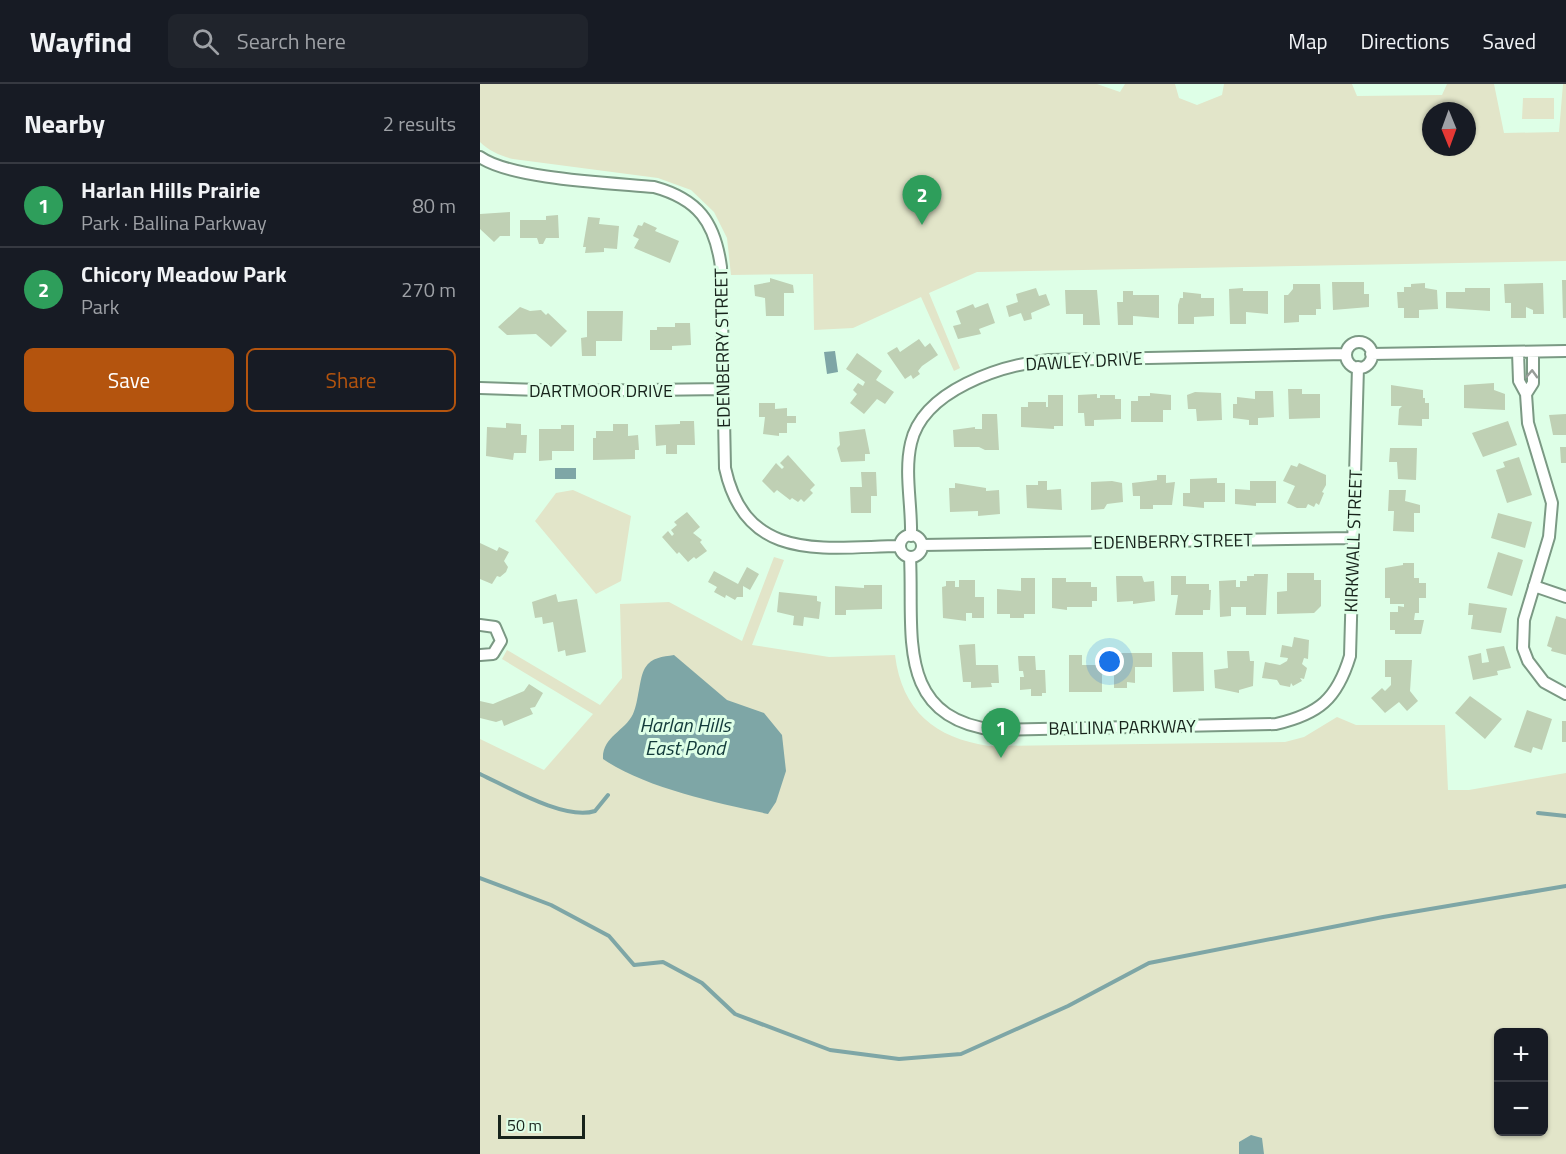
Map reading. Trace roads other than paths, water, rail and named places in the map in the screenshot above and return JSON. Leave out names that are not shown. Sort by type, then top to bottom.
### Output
[{"type":"street","name":"EDENBERRY STREET","points":[[480,157],[489,164],[521,172],[673,192],[694,206],[707,221],[719,252],[725,468],[729,487],[737,504],[762,530],[778,540],[799,547],[900,546]]},
{"type":"street","points":[[1361,342],[1368,346],[1371,354],[1368,363],[1359,367],[1351,365],[1346,354],[1352,343],[1361,342]]},
{"type":"street","points":[[1526,394],[1533,383],[1533,351]]},
{"type":"street","points":[[1371,354],[1566,351]]},
{"type":"street","points":[[1518,352],[1519,381],[1526,394],[1528,423],[1552,503],[1549,537],[1524,620],[1523,648],[1528,661],[1544,682],[1566,694]]},
{"type":"street","name":"DAWLEY DRIVE","points":[[911,536],[909,456],[911,442],[921,418],[935,402],[949,393],[1001,370],[1025,362],[1049,360],[1346,354]]},
{"type":"street","name":"KIRKWALL STREET","points":[[1322,706],[1337,689],[1350,656],[1359,367]]},
{"type":"street","name":"DARTMOOR DRIVE","points":[[480,388],[572,391],[723,388]]},
{"type":"street","points":[[911,536],[917,537],[922,545],[919,554],[910,557],[904,554],[900,546],[905,537],[911,536]]},
{"type":"street","name":"EDENBERRY STREET","points":[[922,545],[1353,538]]},
{"type":"street","name":"BALLINA PARKWAY","points":[[910,557],[912,656],[916,672],[924,691],[934,706],[967,725],[995,730],[1276,724],[1299,719],[1322,706]]},
{"type":"street","points":[[1534,586],[1566,597]]},
{"type":"street","points":[[480,625],[495,627],[501,641],[493,654],[480,655]]},
{"type":"water","points":[[835,351],[838,372],[827,374],[824,352]]},
{"type":"water","points":[[555,468],[576,468],[576,479],[555,479]]},
{"type":"water","name":"Harlan Hills East Pond","points":[[674,655],[727,700],[764,713],[782,735],[786,771],[776,802],[768,814],[660,786],[603,759],[606,745],[633,714],[645,668],[654,660]]},
{"type":"water","points":[[1251,1135],[1262,1138],[1264,1154],[1239,1154],[1239,1142]]},
{"type":"waterway","points":[[480,774],[537,801],[568,811],[583,813],[595,811],[608,795]]},
{"type":"waterway","points":[[1538,813],[1566,816]]},
{"type":"waterway","points":[[480,878],[551,905],[609,936],[634,965],[663,962],[702,983],[735,1014],[830,1050],[899,1059],[961,1054],[1068,1006],[1149,963],[1383,917],[1566,886]]},
{"type":"place","name":"Chicory Meadow Park","points":[[922,225]]},
{"type":"place","name":"Harlan Hills Prairie","points":[[1001,758]]}]
